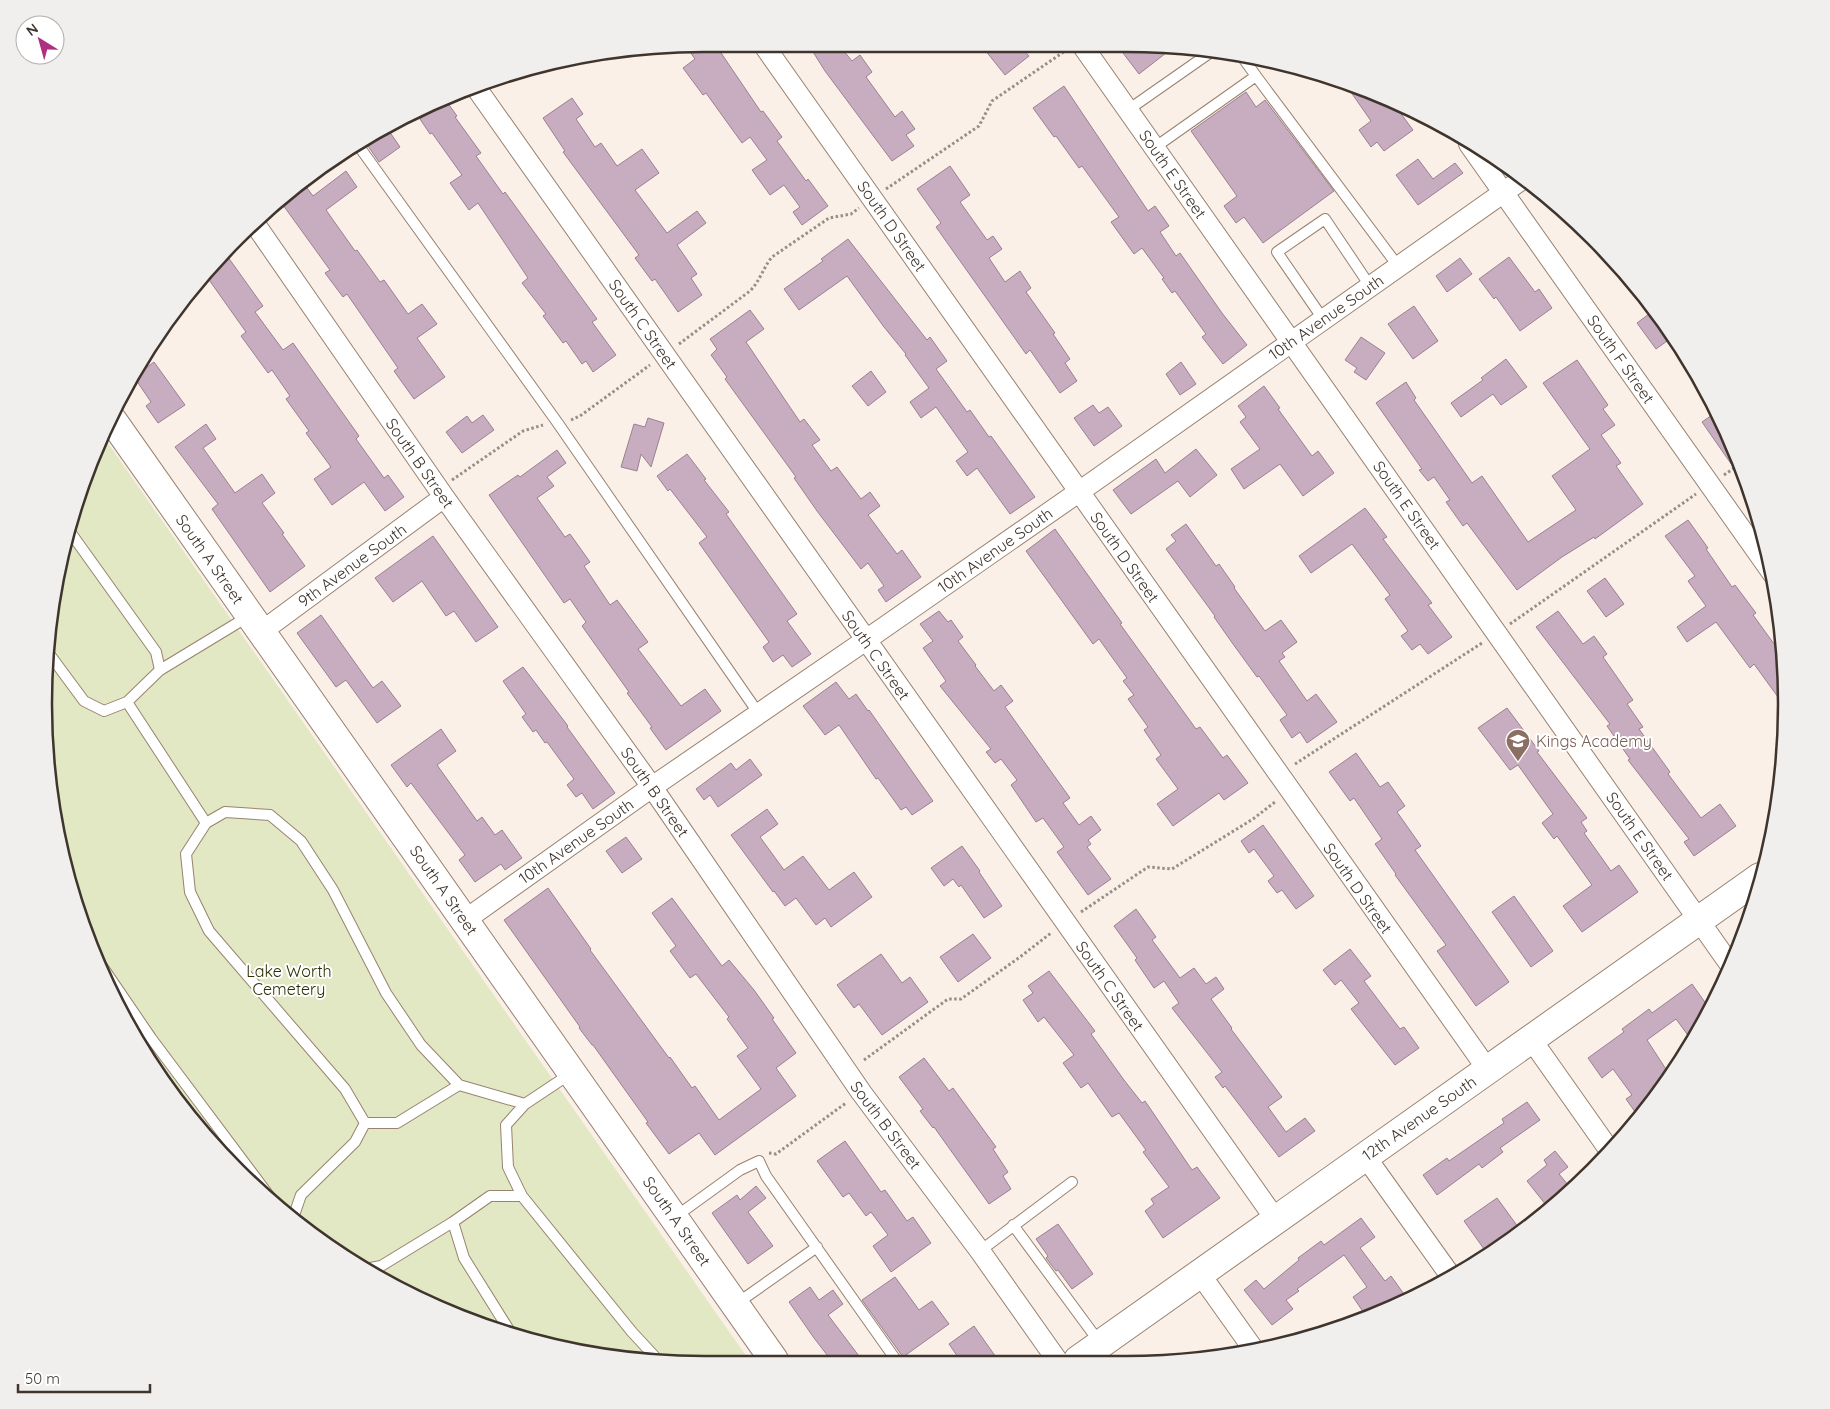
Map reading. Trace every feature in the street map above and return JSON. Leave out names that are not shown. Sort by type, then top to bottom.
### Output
[{"type":"street","name":"South D Street","points":[[769,52],[1488,1070]]},
{"type":"street","name":"South E Street","points":[[1079,52],[1128,110],[1726,958]]},
{"type":"street","name":"South C Street","points":[[480,93],[1276,1220]]},
{"type":"street","name":"South F Street","points":[[1477,155],[1760,555]]},
{"type":"street","name":"10th Avenue South","points":[[465,920],[652,787],[1079,492],[1517,183]]},
{"type":"street","name":"South B Street","points":[[258,230],[444,497],[652,787],[861,1092],[980,1251],[1054,1356]]},
{"type":"street","name":"South A Street","points":[[116,425],[771,1356]]},
{"type":"street","name":"9th Avenue South","points":[[256,624],[444,497]]},
{"type":"street","name":"12th Avenue South","points":[[1084,1356],[1752,883]]},
{"type":"street","points":[[1531,1039],[1606,1145]]},
{"type":"street","points":[[1365,1156],[1447,1271]]},
{"type":"street","points":[[1200,1274],[1250,1344]]},
{"type":"lane","points":[[1128,110],[1203,57]]},
{"type":"lane","points":[[1247,64],[1398,266]]},
{"type":"lane","points":[[1154,148],[1256,76]]},
{"type":"lane","points":[[362,150],[557,422],[759,714]]},
{"type":"lane","points":[[1323,319],[1277,252],[1324,219],[1370,286]]},
{"type":"lane","points":[[74,538],[156,652],[160,670]]},
{"type":"lane","points":[[54,660],[84,701],[104,711],[127,702],[160,670],[256,624]]},
{"type":"lane","points":[[127,702],[206,823]]},
{"type":"lane","points":[[366,1123],[345,1090],[209,931],[190,892],[186,854],[206,823],[225,812],[270,814],[300,841],[333,890],[386,993],[421,1045],[459,1086],[525,1104]]},
{"type":"lane","points":[[119,992],[151,1038],[255,1177]]},
{"type":"lane","points":[[572,1072],[525,1104],[506,1125],[508,1167],[522,1196],[632,1332],[653,1354]]},
{"type":"lane","points":[[366,1123],[397,1122],[459,1086]]},
{"type":"lane","points":[[295,1212],[301,1195],[355,1142],[366,1123]]},
{"type":"lane","points":[[674,1217],[740,1170],[760,1161],[766,1176],[893,1356]]},
{"type":"lane","points":[[980,1251],[1072,1182]]},
{"type":"lane","points":[[375,1267],[381,1266],[453,1222],[490,1196],[522,1196]]},
{"type":"lane","points":[[453,1222],[464,1258],[507,1326]]},
{"type":"lane","points":[[1013,1225],[1100,1344]]},
{"type":"lane","points":[[735,1304],[817,1247]]},
{"type":"path","points":[[664,354],[750,291],[759,282],[766,265],[772,257],[829,218],[852,214],[979,126],[992,100],[1067,52]]},
{"type":"path","points":[[864,1060],[948,1000],[961,998],[1065,923],[1148,867],[1172,869],[1253,819],[1277,800],[1285,785],[1288,769],[1497,633],[1710,484]]},
{"type":"green space","name":"Lake Worth Cemetery","points":[[108,443],[746,1356],[662,1355],[619,1351],[577,1344],[495,1322],[455,1307],[416,1289],[342,1247],[275,1195],[243,1166],[214,1134],[162,1067],[120,993],[102,954],[87,914],[65,832],[58,790],[54,747],[52,704],[54,662],[58,619],[65,577],[87,495]]},
{"type":"building","points":[[720,52],[761,112],[763,111],[782,137],[777,141],[806,181],[808,179],[828,206],[802,225],[793,212],[800,207],[784,185],[770,195],[752,170],[767,160],[750,137],[742,143],[706,93],[703,95],[683,68],[695,59],[691,53]]},
{"type":"building","points":[[813,52],[845,52],[852,61],[860,55],[872,72],[866,77],[895,117],[902,111],[915,129],[906,135],[914,146],[892,161]]},
{"type":"building","points":[[987,52],[1025,52],[1029,56],[1005,75]]},
{"type":"building","points":[[1126,52],[1165,54],[1139,74],[1123,53]]},
{"type":"building","points":[[1064,86],[1148,211],[1155,206],[1169,226],[1160,232],[1176,256],[1180,253],[1247,345],[1223,364],[1202,337],[1206,334],[1175,291],[1172,293],[1162,279],[1164,278],[1142,248],[1134,254],[1111,222],[1119,217],[1082,166],[1079,168],[1033,108]]},
{"type":"building","points":[[1246,92],[1256,107],[1265,100],[1334,191],[1263,243],[1244,217],[1236,223],[1224,206],[1237,196],[1191,131]]},
{"type":"building","points":[[1352,93],[1401,114],[1413,130],[1384,151],[1377,142],[1371,147],[1359,130],[1371,121]]},
{"type":"building","points":[[572,98],[583,114],[576,119],[595,147],[601,143],[617,166],[642,149],[659,173],[635,190],[667,233],[697,211],[706,223],[677,245],[697,274],[691,278],[702,295],[678,312],[655,279],[652,281],[635,258],[639,255],[563,152],[565,151],[543,118]]},
{"type":"building","points":[[449,105],[457,116],[455,117],[481,153],[476,156],[503,194],[505,192],[597,319],[592,322],[616,355],[593,372],[586,361],[582,364],[566,341],[563,343],[543,316],[546,314],[522,283],[528,278],[478,203],[469,210],[450,183],[462,175],[420,119]]},
{"type":"building","points":[[391,133],[400,147],[379,162],[368,146]]},
{"type":"building","points":[[1418,159],[1433,179],[1455,163],[1463,173],[1418,205],[1396,175]]},
{"type":"building","points":[[950,166],[970,195],[960,202],[987,240],[993,236],[1002,249],[989,258],[1005,282],[1020,271],[1031,288],[1026,292],[1055,333],[1053,334],[1070,359],[1065,363],[1077,381],[1060,393],[1030,350],[1026,354],[936,227],[941,223],[917,189]]},
{"type":"building","points":[[346,171],[357,187],[326,210],[355,251],[357,250],[380,282],[384,280],[408,314],[422,304],[437,324],[417,338],[445,377],[414,399],[394,371],[398,368],[347,294],[343,297],[325,273],[330,270],[284,207],[307,188],[313,196]]},
{"type":"building","points":[[848,239],[927,340],[930,337],[947,361],[936,369],[967,412],[970,410],[989,437],[991,436],[1035,497],[1010,514],[977,468],[967,476],[956,461],[968,452],[936,407],[921,418],[910,402],[929,388],[906,354],[847,276],[799,310],[784,289],[823,261],[821,259]]},
{"type":"building","points":[[1509,257],[1535,292],[1539,289],[1552,308],[1520,331],[1496,297],[1494,299],[1479,279]]},
{"type":"building","points":[[1460,258],[1472,274],[1447,292],[1436,276]]},
{"type":"building","points":[[229,259],[263,306],[255,312],[283,350],[293,343],[359,436],[356,439],[384,478],[388,475],[404,497],[385,511],[364,482],[332,505],[314,479],[331,467],[306,433],[309,431],[286,399],[290,396],[272,370],[268,373],[241,336],[246,332],[209,281]]},
{"type":"building","points":[[1414,306],[1438,341],[1413,359],[1388,324]]},
{"type":"building","points":[[750,310],[764,329],[746,342],[800,422],[804,419],[820,440],[812,445],[831,471],[837,467],[861,499],[870,492],[880,506],[868,515],[897,554],[902,550],[921,577],[886,602],[878,590],[884,586],[868,563],[861,569],[817,511],[794,478],[796,477],[725,379],[727,377],[711,355],[717,349],[710,339]]},
{"type":"building","points":[[1648,315],[1667,341],[1656,349],[1637,323]]},
{"type":"building","points":[[1361,337],[1385,353],[1366,380],[1354,372],[1357,368],[1345,360]]},
{"type":"building","points":[[1506,359],[1527,387],[1501,405],[1493,394],[1461,417],[1451,403],[1483,380],[1481,378]]},
{"type":"building","points":[[1577,360],[1608,405],[1603,409],[1615,425],[1601,435],[1621,463],[1616,466],[1643,504],[1595,539],[1594,537],[1562,557],[1517,590],[1467,523],[1463,526],[1446,502],[1450,500],[1434,477],[1428,481],[1419,470],[1422,469],[1376,403],[1406,382],[1416,398],[1414,400],[1472,483],[1482,476],[1528,542],[1576,510],[1552,476],[1590,449],[1543,383]]},
{"type":"building","points":[[154,362],[185,405],[158,423],[146,406],[151,402],[138,382],[146,368]]},
{"type":"building","points":[[1181,362],[1196,384],[1180,395],[1166,374]]},
{"type":"building","points":[[871,371],[886,392],[868,406],[852,386]]},
{"type":"building","points":[[1264,386],[1312,456],[1318,451],[1334,473],[1303,496],[1280,464],[1244,489],[1231,469],[1260,449],[1240,422],[1246,417],[1238,406]]},
{"type":"building","points":[[1093,405],[1099,413],[1108,407],[1122,426],[1094,446],[1074,418]]},
{"type":"building","points":[[483,415],[494,430],[462,453],[446,432],[467,416],[472,423]]},
{"type":"building","points":[[1710,416],[1732,464],[1702,422]]},
{"type":"building","points":[[648,418],[664,423],[651,467],[641,454],[637,471],[621,467],[634,424],[645,427]]},
{"type":"building","points":[[206,424],[216,439],[203,448],[235,493],[262,474],[275,493],[262,503],[305,566],[270,592],[212,509],[218,504],[175,447]]},
{"type":"building","points":[[1196,449],[1217,475],[1190,497],[1178,481],[1131,514],[1113,490],[1156,459],[1165,473]]},
{"type":"building","points":[[557,450],[566,463],[547,477],[554,486],[537,498],[565,537],[570,534],[590,562],[584,566],[610,605],[617,600],[648,642],[638,649],[681,706],[705,689],[721,711],[666,750],[627,693],[629,692],[582,626],[586,622],[570,599],[564,603],[489,495],[518,475],[520,477]]},
{"type":"building","points":[[687,454],[729,512],[726,514],[797,614],[787,621],[811,654],[792,667],[783,655],[773,662],[763,647],[769,642],[699,543],[707,537],[670,489],[668,491],[657,476]]},
{"type":"building","points":[[1365,508],[1387,537],[1383,539],[1432,603],[1428,605],[1452,637],[1428,654],[1420,644],[1412,650],[1401,636],[1408,631],[1385,599],[1390,595],[1352,544],[1311,573],[1299,556]]},
{"type":"building","points":[[1688,520],[1732,587],[1735,585],[1756,613],[1753,615],[1774,644],[1778,697],[1754,664],[1750,668],[1716,622],[1687,642],[1677,627],[1706,606],[1688,581],[1695,576],[1665,536]]},
{"type":"building","points":[[1186,524],[1216,566],[1219,564],[1265,631],[1281,620],[1297,642],[1282,653],[1285,657],[1279,661],[1307,701],[1316,694],[1337,722],[1307,743],[1300,732],[1292,738],[1280,720],[1287,715],[1259,676],[1257,677],[1166,549],[1176,541],[1171,535]]},
{"type":"building","points":[[1055,529],[1122,623],[1120,624],[1196,729],[1200,727],[1223,758],[1227,755],[1248,783],[1224,800],[1219,793],[1173,826],[1157,804],[1178,789],[1156,759],[1161,755],[1144,730],[1148,727],[1128,699],[1134,695],[1123,681],[1127,678],[1099,639],[1093,644],[1026,551]]},
{"type":"building","points":[[433,536],[498,627],[476,642],[454,611],[446,616],[422,581],[393,602],[375,578]]},
{"type":"building","points":[[1605,578],[1624,604],[1606,617],[1587,591]]},
{"type":"building","points":[[939,611],[948,622],[951,620],[963,637],[958,641],[994,691],[1001,685],[1013,701],[1005,707],[1070,798],[1063,803],[1079,825],[1091,816],[1101,830],[1088,840],[1091,844],[1087,847],[1111,879],[1088,895],[1057,852],[1064,847],[1043,818],[1036,822],[1011,785],[1017,780],[1001,759],[995,763],[986,752],[991,749],[940,686],[946,681],[923,648],[933,641],[920,624]]},
{"type":"building","points":[[1558,611],[1583,644],[1594,636],[1607,654],[1603,657],[1633,700],[1627,704],[1643,727],[1639,729],[1670,772],[1668,774],[1701,818],[1720,804],[1736,826],[1694,856],[1684,842],[1689,839],[1628,760],[1630,759],[1607,726],[1610,724],[1536,627]]},
{"type":"building","points":[[321,615],[373,688],[382,681],[401,706],[377,723],[346,680],[336,687],[297,633]]},
{"type":"building","points":[[523,667],[568,726],[615,793],[593,809],[582,793],[576,797],[567,785],[574,779],[547,742],[545,743],[536,730],[533,732],[522,717],[526,714],[503,681]]},
{"type":"building","points":[[836,682],[849,699],[856,694],[933,801],[912,815],[906,807],[901,810],[878,778],[876,779],[839,725],[825,735],[803,706]]},
{"type":"building","points":[[1507,708],[1539,751],[1537,752],[1587,818],[1581,822],[1587,831],[1584,833],[1611,871],[1619,865],[1638,892],[1582,932],[1563,906],[1592,885],[1557,836],[1554,839],[1542,823],[1553,814],[1518,765],[1510,770],[1478,728]]},
{"type":"building","points":[[441,729],[456,751],[437,765],[477,821],[482,817],[495,835],[502,830],[522,858],[505,870],[501,864],[475,882],[459,860],[465,855],[411,783],[407,787],[391,765]]},
{"type":"building","points":[[1356,753],[1380,787],[1388,782],[1405,806],[1397,812],[1421,846],[1415,850],[1509,982],[1476,1006],[1437,951],[1446,945],[1375,844],[1382,839],[1354,798],[1350,801],[1329,772]]},
{"type":"building","points":[[750,759],[762,775],[718,807],[710,795],[704,800],[696,789],[731,763],[736,770]]},
{"type":"building","points":[[767,809],[778,824],[760,837],[784,870],[803,856],[829,890],[854,872],[872,897],[831,927],[825,918],[816,925],[796,898],[785,906],[731,835]]},
{"type":"building","points":[[1263,825],[1314,896],[1296,909],[1282,890],[1277,893],[1268,881],[1274,876],[1254,849],[1249,853],[1241,841]]},
{"type":"building","points":[[626,837],[642,859],[622,873],[606,851]]},
{"type":"building","points":[[962,846],[1002,906],[984,918],[961,885],[959,887],[953,879],[944,886],[931,868]]},
{"type":"building","points":[[548,888],[590,950],[669,1058],[692,1088],[695,1086],[719,1120],[761,1089],[737,1056],[748,1048],[727,1019],[729,1017],[696,974],[690,978],[670,951],[676,946],[652,913],[672,898],[722,966],[729,960],[754,990],[796,1053],[776,1068],[796,1096],[715,1155],[699,1133],[669,1154],[504,920]]},
{"type":"building","points":[[1514,896],[1553,951],[1531,967],[1492,912]]},
{"type":"building","points":[[1136,909],[1156,937],[1152,940],[1180,978],[1194,968],[1206,984],[1216,977],[1224,989],[1211,999],[1282,1097],[1268,1107],[1286,1132],[1305,1118],[1315,1131],[1279,1157],[1225,1086],[1223,1088],[1215,1077],[1222,1072],[1172,1008],[1179,1003],[1164,981],[1154,988],[1135,960],[1137,958],[1114,926]]},
{"type":"building","points":[[973,934],[991,958],[958,982],[940,957]]},
{"type":"building","points":[[1350,949],[1371,976],[1364,981],[1400,1029],[1404,1027],[1419,1048],[1395,1065],[1351,1009],[1359,1003],[1341,980],[1335,985],[1323,970]]},
{"type":"building","points":[[881,954],[902,983],[910,977],[928,1002],[882,1035],[859,1004],[854,1008],[837,985]]},
{"type":"building","points":[[1049,971],[1095,1031],[1091,1034],[1124,1080],[1142,1103],[1145,1101],[1192,1170],[1197,1167],[1220,1198],[1163,1238],[1145,1211],[1154,1204],[1151,1199],[1169,1187],[1143,1152],[1146,1150],[1119,1113],[1112,1117],[1088,1083],[1081,1088],[1063,1063],[1074,1055],[1044,1017],[1038,1022],[1023,1000],[1033,993],[1028,986]]},
{"type":"building","points":[[1692,984],[1705,1002],[1687,1034],[1676,1019],[1647,1040],[1666,1070],[1635,1111],[1626,1099],[1632,1095],[1613,1069],[1602,1078],[1588,1058],[1624,1032],[1622,1029],[1649,1009],[1652,1013]]},
{"type":"building","points":[[924,1058],[949,1091],[953,1088],[996,1147],[993,1149],[1008,1172],[1003,1176],[1011,1189],[989,1204],[934,1127],[920,1111],[923,1109],[899,1077]]},
{"type":"building","points":[[1527,1102],[1540,1120],[1500,1148],[1503,1152],[1482,1168],[1479,1164],[1437,1195],[1423,1175],[1447,1158],[1449,1161],[1504,1123],[1502,1119]]},
{"type":"building","points":[[845,1141],[881,1192],[885,1190],[907,1221],[913,1217],[931,1243],[891,1272],[873,1246],[888,1235],[871,1212],[866,1216],[849,1193],[843,1197],[817,1161]]},
{"type":"building","points":[[1555,1151],[1568,1167],[1559,1174],[1567,1184],[1545,1203],[1527,1181],[1547,1165],[1544,1160]]},
{"type":"building","points":[[756,1186],[766,1198],[748,1212],[773,1246],[748,1264],[712,1213],[737,1195],[740,1200]]},
{"type":"building","points":[[1497,1198],[1517,1226],[1484,1249],[1464,1221]]},
{"type":"building","points":[[1361,1218],[1375,1237],[1360,1248],[1385,1281],[1391,1276],[1404,1294],[1363,1312],[1353,1297],[1367,1287],[1344,1255],[1297,1289],[1299,1291],[1286,1300],[1293,1309],[1272,1325],[1244,1290],[1256,1280],[1264,1289],[1299,1260],[1298,1258],[1321,1241],[1324,1245]]},
{"type":"building","points":[[1058,1224],[1093,1274],[1072,1289],[1046,1258],[1048,1256],[1036,1239]]},
{"type":"building","points":[[895,1277],[919,1310],[932,1301],[949,1324],[902,1356],[862,1300]]},
{"type":"building","points":[[810,1287],[819,1300],[833,1290],[843,1304],[828,1315],[859,1356],[828,1356],[789,1302]]},
{"type":"building","points":[[974,1326],[995,1356],[957,1356],[949,1344]]},
{"type":"place","name":"Kings Academy","points":[[1518,762]]}]
